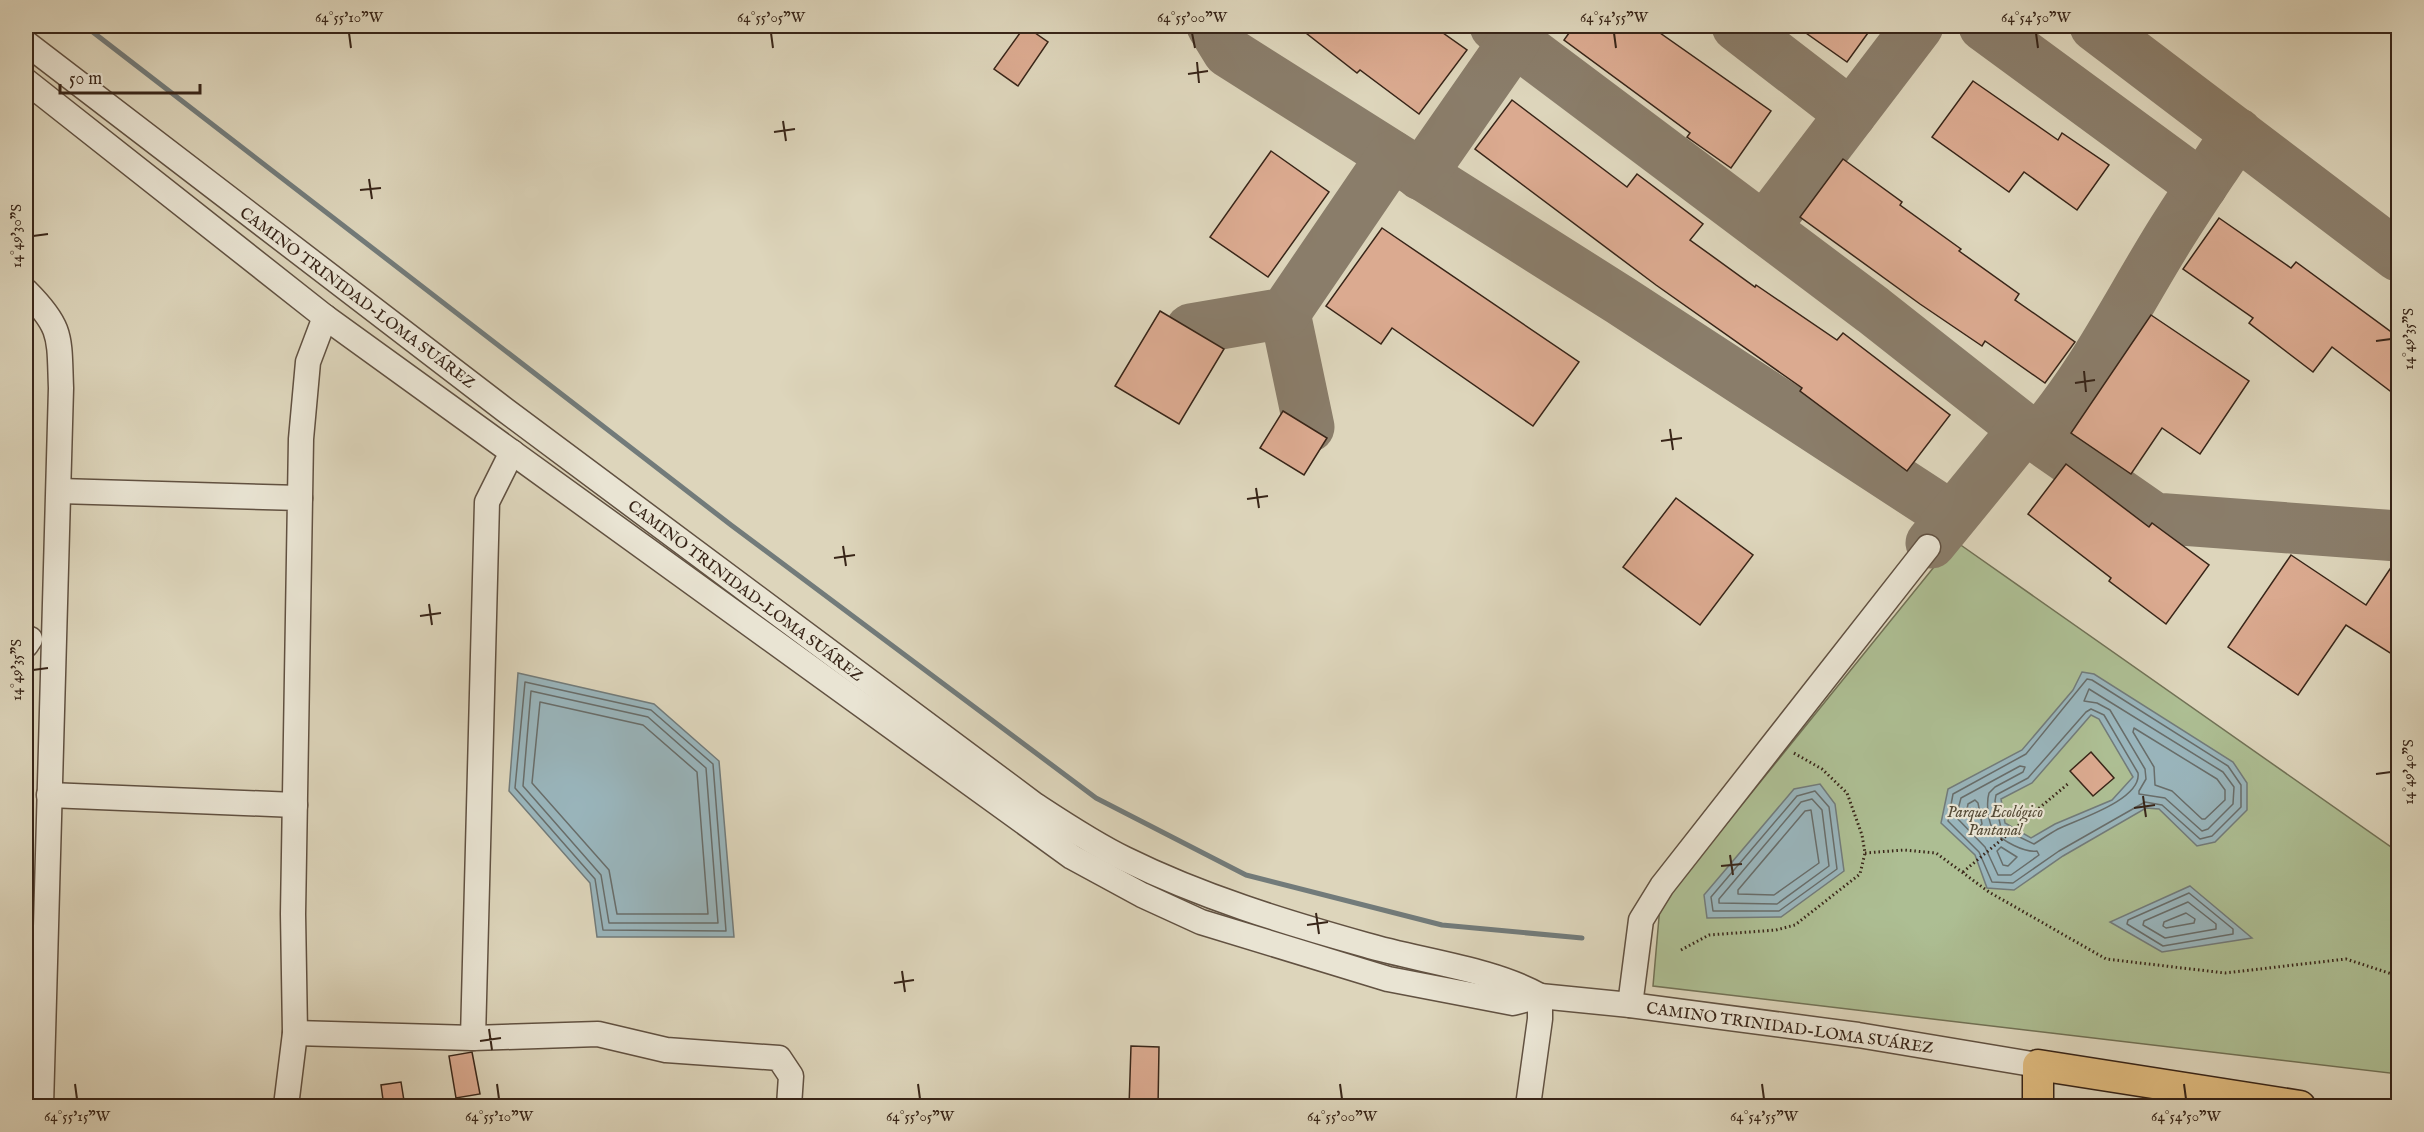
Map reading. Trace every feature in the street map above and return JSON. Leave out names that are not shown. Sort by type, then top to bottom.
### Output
[{"type":"main road","points":[[2038,1107],[2038,1065],[2300,1107]]},
{"type":"street","name":"CAMINO TRINIDAD-LOMA SUÁREZ","points":[[26,43],[505,410],[1026,798],[1074,830],[1125,859],[1231,904],[1417,960],[1515,982],[1540,996]]},
{"type":"street","name":"CAMINO TRINIDAD-LOMA SUÁREZ","points":[[26,81],[325,318],[1072,857],[1142,895],[1201,922],[1388,979],[1513,1003],[1540,996],[1629,1005],[1858,1035],[2038,1065]]},
{"type":"street","points":[[26,291],[48,314],[59,336],[62,388],[41,1107]]},
{"type":"street","points":[[286,1107],[295,1033],[295,805],[301,439],[308,362],[325,318]]},
{"type":"street","points":[[473,1038],[487,502],[512,452]]},
{"type":"street","points":[[59,491],[300,498]]},
{"type":"street","points":[[1629,1005],[1641,920],[1662,886],[1928,547]]},
{"type":"street","points":[[49,795],[295,805]]},
{"type":"street","points":[[1528,1107],[1540,1019],[1540,996]]},
{"type":"street","points":[[295,1033],[473,1038],[598,1034],[666,1050],[778,1058],[791,1076],[789,1107]]},
{"type":"path","points":[[1681,950],[1709,935],[1776,930],[1795,925],[1860,873],[1865,854],[1862,836],[1847,793],[1822,769],[1773,742]]},
{"type":"path","points":[[1963,872],[2069,783]]},
{"type":"path","points":[[1865,854],[1904,850],[1936,853],[1989,892],[2106,959],[2225,973],[2346,959],[2398,976]]},
{"type":"green space","name":"Parque Ecológico Pantanal","points":[[1955,541],[2398,852],[2398,1074],[1653,986],[1660,906]]},
{"type":"water","points":[[2082,672],[2094,674],[2233,762],[2247,783],[2247,810],[2215,842],[2197,846],[2159,809],[2146,808],[2063,856],[2014,890],[1987,888],[1975,855],[1941,823],[1948,789],[2022,750],[2073,690]],"holes":[[[2091,715],[2099,719],[2133,777],[2112,800],[2055,824],[2031,838],[2005,823],[2001,799],[2032,783]]]},
{"type":"water","points":[[518,673],[654,704],[719,761],[734,937],[597,937],[590,883],[509,791]]},
{"type":"water","points":[[1820,784],[1835,804],[1844,871],[1781,917],[1707,918],[1704,895],[1794,789]]},
{"type":"water","points":[[2190,886],[2252,938],[2162,952],[2110,922]]},
{"type":"building","points":[[1025,26],[1048,42],[1018,86],[994,69]]},
{"type":"building","points":[[1297,26],[1433,26],[1467,50],[1419,114],[1360,70],[1357,73]]},
{"type":"building","points":[[1574,26],[1650,26],[1771,111],[1731,168],[1687,137],[1690,133],[1564,40]]},
{"type":"building","points":[[1796,26],[1873,26],[1847,62]]},
{"type":"building","points":[[1973,81],[2058,140],[2062,133],[2109,165],[2077,210],[2024,172],[2009,192],[1932,137]]},
{"type":"building","points":[[1512,100],[1627,187],[1637,174],[1703,224],[1690,240],[1755,287],[1756,285],[1837,340],[1843,333],[1950,415],[1907,471],[1800,391],[1802,388],[1656,285],[1475,149]]},
{"type":"building","points":[[1271,151],[1329,192],[1268,277],[1210,237]]},
{"type":"building","points":[[1843,159],[1902,202],[1900,205],[1961,249],[1959,251],[2019,294],[2015,300],[2075,342],[2045,383],[1985,341],[1982,346],[1920,304],[1800,217]]},
{"type":"building","points":[[2219,218],[2291,268],[2296,262],[2398,337],[2398,397],[2332,347],[2313,372],[2249,323],[2253,318],[2183,269]]},
{"type":"building","points":[[1382,228],[1579,362],[1533,426],[1392,328],[1381,344],[1326,306]]},
{"type":"building","points":[[1160,311],[1224,349],[1179,424],[1115,386]]},
{"type":"building","points":[[2151,315],[2249,381],[2200,454],[2162,428],[2131,474],[2071,433]]},
{"type":"building","points":[[1283,411],[1327,438],[1304,475],[1260,448]]},
{"type":"building","points":[[2066,464],[2149,527],[2152,523],[2209,565],[2166,624],[2109,581],[2111,578],[2028,514]]},
{"type":"building","points":[[1676,498],[1753,555],[1700,625],[1623,567]]},
{"type":"building","points":[[2291,555],[2366,605],[2398,557],[2398,658],[2346,625],[2298,695],[2228,647]]},
{"type":"building","points":[[2091,752],[2114,778],[2093,796],[2070,771]]},
{"type":"building","points":[[1131,1046],[1159,1047],[1158,1107],[1129,1107]]},
{"type":"building","points":[[472,1052],[480,1094],[456,1098],[449,1056]]},
{"type":"building","points":[[401,1082],[405,1107],[384,1107],[381,1085]]},
{"type":"waterway","points":[[85,26],[731,525],[1096,798],[1246,875],[1442,925],[1582,938]]},
{"type":"taxiway","points":[[1212,26],[1228,52],[1620,300],[1951,516]]},
{"type":"taxiway","points":[[1495,26],[1873,310],[2024,429],[2039,438],[2075,391],[2106,344],[2173,231],[2237,133]]},
{"type":"taxiway","points":[[1737,26],[1851,114]]},
{"type":"taxiway","points":[[1764,228],[1918,26]]},
{"type":"taxiway","points":[[1984,26],[2202,186]]},
{"type":"taxiway","points":[[2095,26],[2398,256]]},
{"type":"taxiway","points":[[1421,175],[1515,40]]},
{"type":"taxiway","points":[[1191,329],[1285,313],[1392,156]]},
{"type":"taxiway","points":[[1285,313],[1309,427]]},
{"type":"taxiway","points":[[1931,543],[2024,429]]},
{"type":"taxiway","points":[[2039,438],[2154,518],[2398,536]]}]
